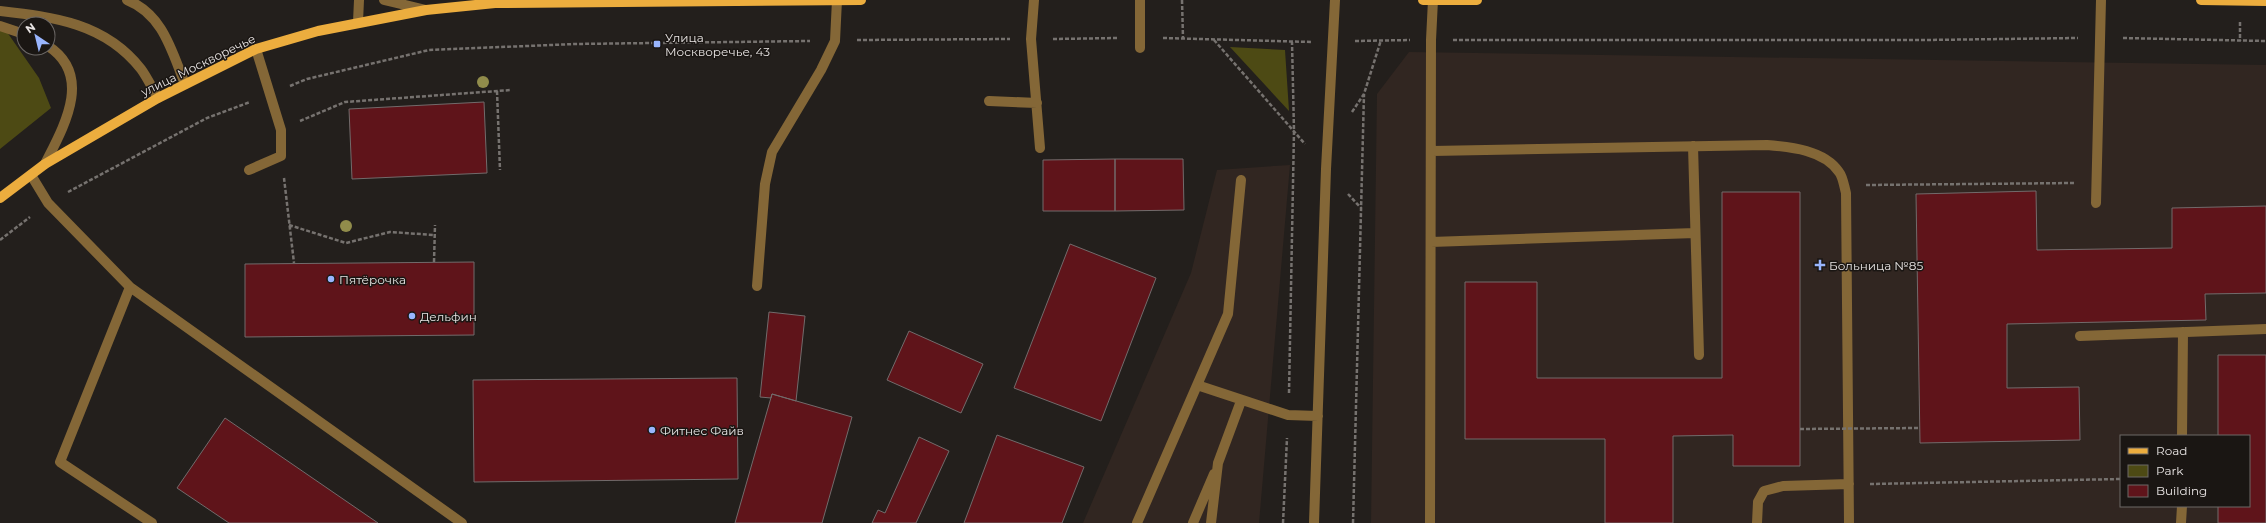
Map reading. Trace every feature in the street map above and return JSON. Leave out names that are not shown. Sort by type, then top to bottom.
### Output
[{"type":"main road","name":"улица Москворечье","points":[[0,198],[45,164],[158,98],[256,49],[318,31],[426,10],[494,3],[861,0]]},
{"type":"main road","points":[[1423,0],[1477,0]]},
{"type":"main road","points":[[2201,0],[2266,1]]},
{"type":"street","points":[[127,0],[139,4],[166,35],[185,84]]},
{"type":"street","points":[[358,22],[359,0]]},
{"type":"street","points":[[384,0],[426,10]]},
{"type":"street","points":[[756,286],[765,184],[772,152],[821,70],[835,41],[837,0]]},
{"type":"street","points":[[1034,0],[1031,39],[1038,103],[1040,148]]},
{"type":"street","points":[[1140,0],[1140,43]]},
{"type":"street","points":[[1314,523],[1326,169],[1334,42],[1335,0]]},
{"type":"street","points":[[1430,523],[1432,40],[1434,0]]},
{"type":"street","points":[[2096,203],[2101,0]]},
{"type":"street","points":[[0,11],[53,17],[76,24],[103,36],[124,51],[141,69],[158,98]]},
{"type":"street","points":[[0,26],[16,31]]},
{"type":"street","points":[[250,170],[281,156],[281,130],[256,49]]},
{"type":"street","points":[[45,164],[65,126],[73,98],[70,72],[56,52]]},
{"type":"street","points":[[989,101],[1038,103]]},
{"type":"street","points":[[1432,151],[1767,145],[1798,148],[1824,159],[1839,172],[1846,192],[1849,523]]},
{"type":"street","points":[[1693,146],[1698,355]]},
{"type":"street","points":[[31,175],[48,203],[130,287],[462,523]]},
{"type":"street","points":[[1137,523],[1228,314],[1241,180]]},
{"type":"street","points":[[1431,242],[1695,233]]},
{"type":"street","points":[[130,287],[60,462],[152,523]]},
{"type":"street","points":[[2080,336],[2266,329]]},
{"type":"street","points":[[2182,332],[2182,435]]},
{"type":"street","points":[[1197,385],[1241,401],[1288,415],[1318,416]]},
{"type":"street","points":[[1193,523],[1218,463],[1241,401]]},
{"type":"street","points":[[1212,523],[1218,463]]},
{"type":"street","points":[[1757,523],[1758,502],[1764,491],[1783,486],[1849,484]]},
{"type":"street","points":[[2181,523],[2182,507]]},
{"type":"path","points":[[1182,0],[1183,38]]},
{"type":"path","points":[[0,240],[48,203],[207,118],[307,79],[429,50],[575,44],[1031,39],[1140,43],[1183,38],[1292,42],[1381,40],[1927,40],[2101,37],[2266,41]]},
{"type":"path","points":[[1214,40],[1361,208]]},
{"type":"path","points":[[1353,523],[1364,94],[1381,40]]},
{"type":"path","points":[[1283,523],[1288,415],[1294,131],[1292,42]]},
{"type":"path","points":[[281,130],[345,102],[511,90]]},
{"type":"path","points":[[497,91],[500,170]]},
{"type":"path","points":[[1351,113],[1364,94]]},
{"type":"path","points":[[281,156],[294,263]]},
{"type":"path","points":[[1844,185],[2097,183]]},
{"type":"path","points":[[289,225],[346,243],[390,232],[434,235]]},
{"type":"path","points":[[434,262],[435,225]]},
{"type":"path","points":[[1800,428],[1920,428]]},
{"type":"path","points":[[1849,484],[2120,479]]},
{"type":"shaded area","name":"Больница №85","points":[[1409,52],[2266,65],[2266,523],[1371,523],[1377,94]]},
{"type":"shaded area","points":[[1290,165],[1259,523],[1083,523],[1191,273],[1217,170]]},
{"type":"green space","points":[[0,22],[16,45],[16,56],[24,56],[39,78],[51,108],[0,149]]},
{"type":"green space","points":[[1230,47],[1285,50],[1289,111]]},
{"type":"building","points":[[484,102],[487,173],[352,179],[349,109]]},
{"type":"building","points":[[1115,159],[1183,159],[1184,210],[1115,211]]},
{"type":"building","points":[[1115,159],[1115,211],[1043,211],[1043,160]]},
{"type":"building","points":[[2036,191],[2037,250],[2172,248],[2172,208],[2266,206],[2266,293],[2205,294],[2206,320],[2007,324],[2007,388],[2079,387],[2080,440],[1920,443],[1916,194]]},
{"type":"building","points":[[1722,192],[1800,192],[1800,466],[1733,466],[1733,435],[1673,436],[1673,523],[1605,523],[1605,439],[1465,439],[1465,282],[1537,282],[1537,378],[1722,378]]},
{"type":"building","points":[[1070,244],[1156,278],[1101,421],[1014,388]]},
{"type":"building","points":[[474,262],[474,335],[245,337],[245,264]]},
{"type":"building","points":[[769,312],[805,316],[796,401],[772,394],[771,398],[760,397]]},
{"type":"building","points":[[909,331],[983,364],[961,413],[887,380]]},
{"type":"building","points":[[2218,355],[2266,355],[2266,523],[2218,523],[2218,507],[2250,507],[2250,435],[2218,435]]},
{"type":"building","points":[[737,378],[738,479],[474,482],[473,380]]},
{"type":"building","points":[[772,394],[852,417],[822,523],[735,523]]},
{"type":"building","points":[[225,418],[378,523],[229,523],[177,488]]},
{"type":"building","points":[[997,435],[1084,467],[1062,523],[964,523]]},
{"type":"building","points":[[919,437],[949,451],[916,523],[872,523],[878,510],[885,513]]},
{"type":"place","name":"Улица Москворечье, 43","points":[[657,44]]},
{"type":"place","name":"Больница №85","points":[[1820,265]]},
{"type":"place","name":"Пятёрочка","points":[[331,279]]},
{"type":"place","name":"Дельфин","points":[[412,316]]},
{"type":"place","name":"Фитнес Файв","points":[[652,430]]}]
